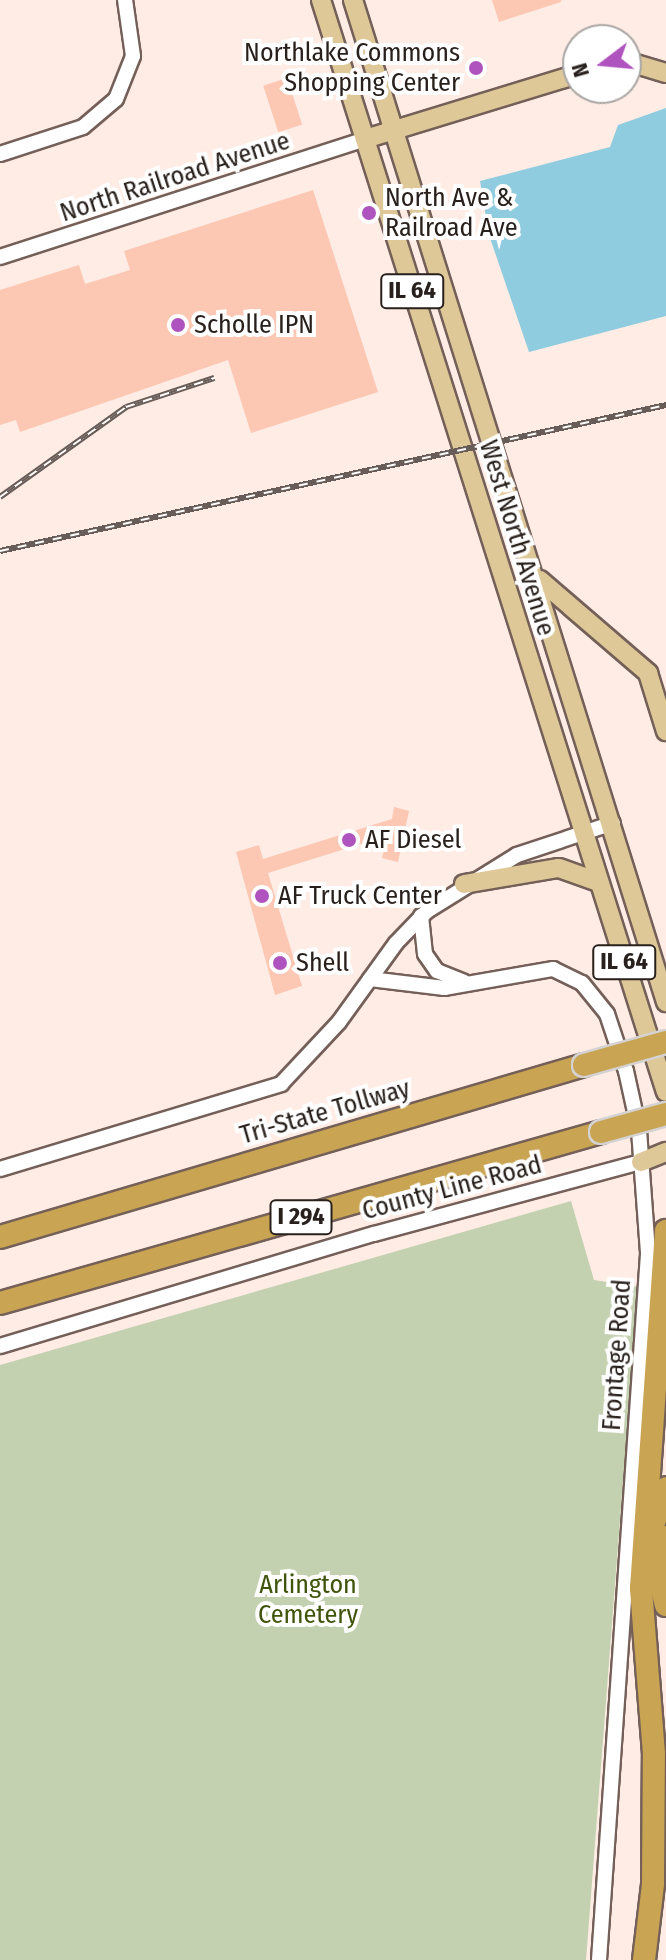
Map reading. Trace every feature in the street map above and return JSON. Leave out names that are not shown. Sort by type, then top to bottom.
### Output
[{"type":"highway","name":"Tri-State Tollway","points":[[0,1237],[666,1042]]},
{"type":"highway","name":"I 294","points":[[0,1303],[666,1114]]},
{"type":"highway","points":[[644,1960],[653,1884],[654,1754],[641,1588],[666,1231]]},
{"type":"highway","points":[[641,1588],[666,1488]]},
{"type":"highway","points":[[666,1537],[658,1573],[666,1605]]},
{"type":"main road","name":"West North Avenue","points":[[321,0],[666,1092]]},
{"type":"main road","name":"West North Avenue","points":[[353,0],[613,823],[666,1002]]},
{"type":"main road","points":[[642,61],[666,62]]},
{"type":"main road","points":[[642,65],[666,73]]},
{"type":"main road","points":[[365,139],[562,79]]},
{"type":"main road","points":[[532,568],[549,592],[648,673],[666,731]]},
{"type":"main road","points":[[464,884],[559,868],[598,882]]},
{"type":"main road","points":[[641,1162],[666,1152]]},
{"type":"street","points":[[0,153],[83,127],[116,99],[133,56],[125,0]]},
{"type":"street","name":"North Railroad Avenue","points":[[0,257],[365,139]]},
{"type":"street","points":[[0,1169],[273,1088],[298,1070],[421,916],[464,884],[517,855],[613,823]]},
{"type":"street","points":[[421,916],[425,954],[437,971],[464,982]]},
{"type":"street","name":"Frontage Road","points":[[370,979],[444,988],[464,982],[553,969],[582,983],[607,1014],[626,1071],[641,1162],[648,1254],[599,1960]]},
{"type":"street","name":"County Line Road","points":[[0,1346],[374,1234],[641,1162]]},
{"type":"green space","name":"Arlington Cemetery","points":[[571,1201],[594,1280],[638,1287],[586,1960],[0,1960],[0,1365]]},
{"type":"water","points":[[666,108],[666,316],[529,352],[489,235],[480,181],[610,147],[618,125]]},
{"type":"building","points":[[492,0],[561,0],[561,2],[499,22]]},
{"type":"building","points":[[287,78],[302,125],[278,132],[263,86]]},
{"type":"building","name":"Scholle IPN","points":[[313,190],[378,392],[251,433],[228,360],[20,432],[16,420],[0,425],[0,290],[79,265],[85,284],[130,270],[124,251]]},
{"type":"building","points":[[394,807],[409,811],[398,862],[382,858],[385,846],[367,842],[268,873],[302,986],[275,995],[236,852],[259,845],[263,859],[392,819]]},
{"type":"railway","points":[[0,497],[126,407],[214,378]]},
{"type":"railway","points":[[0,551],[666,405]]},
{"type":"place","name":"Northlake Commons Shopping Center","points":[[476,68]]},
{"type":"place","name":"North Ave & Railroad Ave","points":[[369,213]]},
{"type":"place","name":"Scholle IPN","points":[[178,325]]},
{"type":"place","name":"AF Diesel","points":[[349,840]]},
{"type":"place","name":"AF Truck Center","points":[[262,896]]},
{"type":"place","name":"Shell","points":[[280,963]]}]
